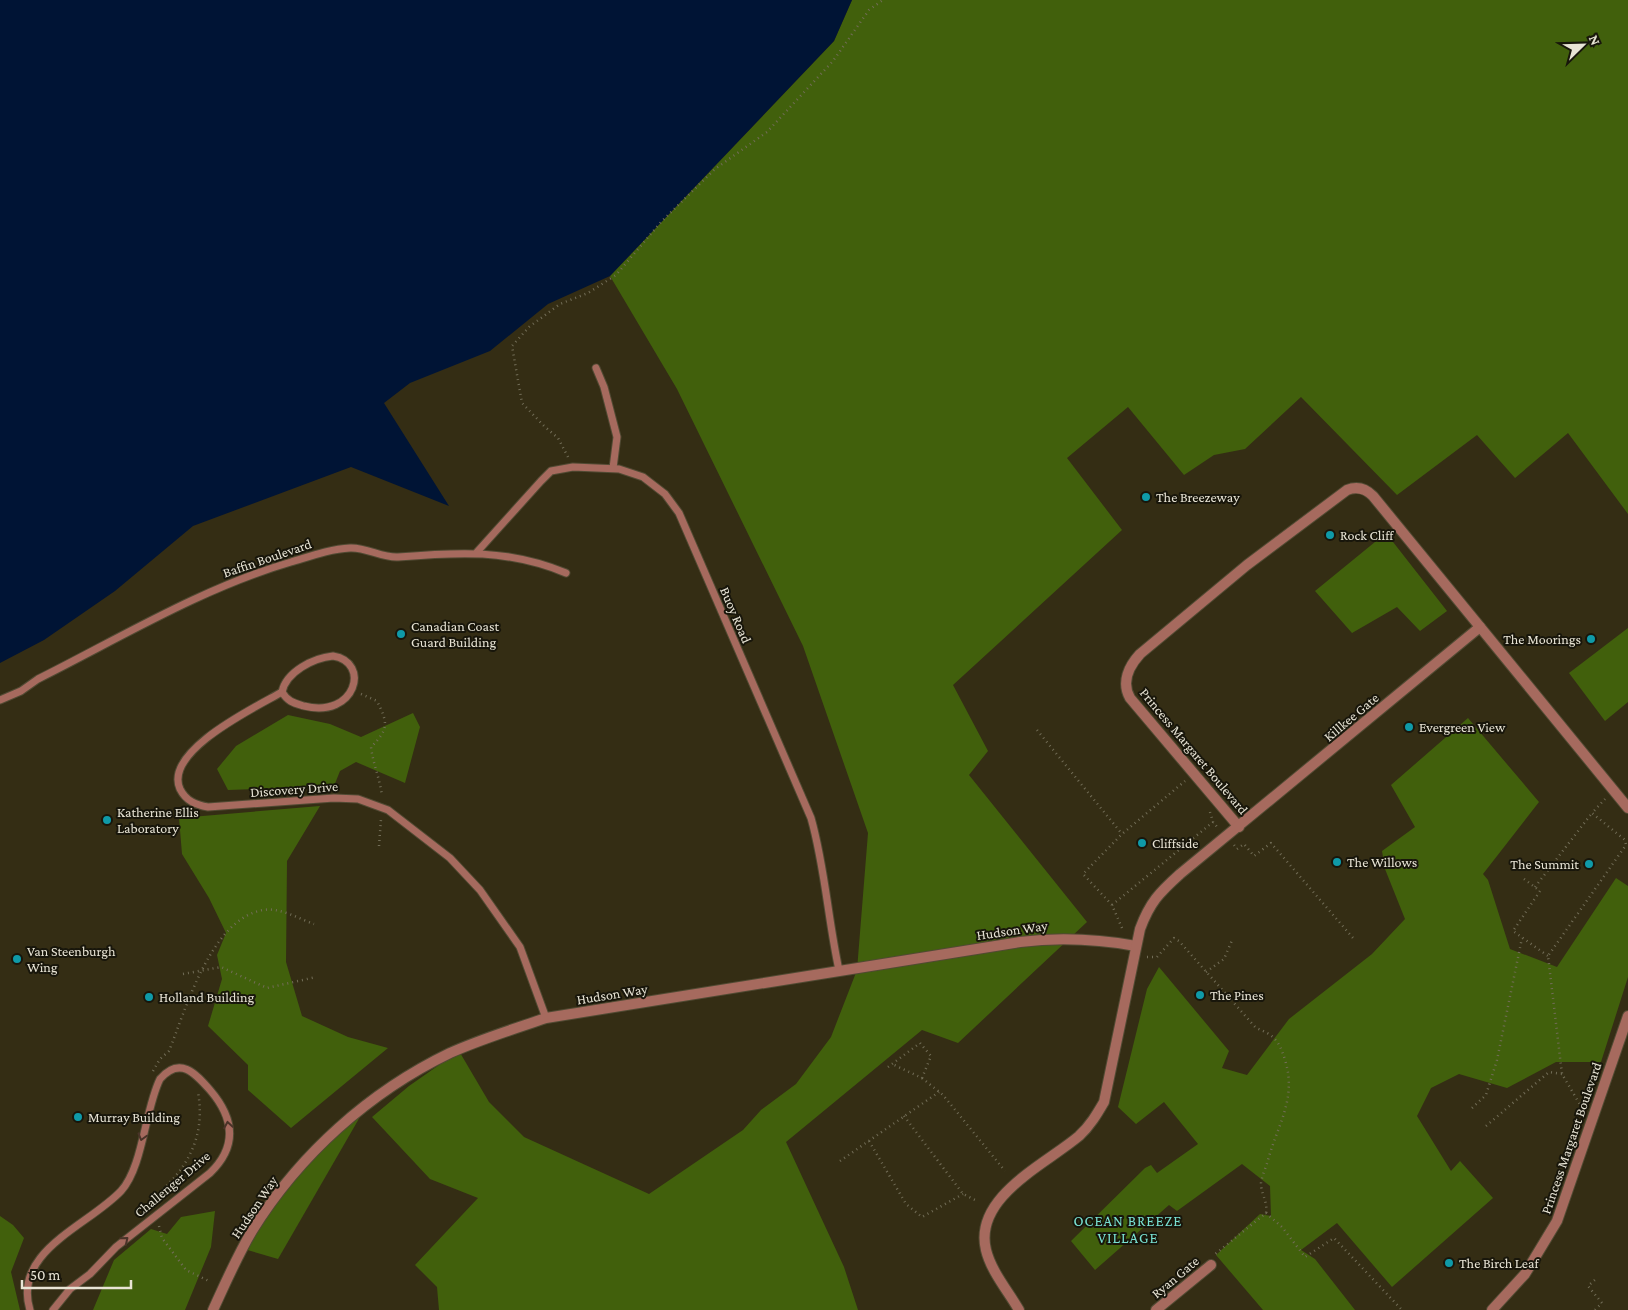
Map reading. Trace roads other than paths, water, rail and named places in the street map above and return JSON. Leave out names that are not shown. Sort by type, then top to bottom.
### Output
[{"type":"street","name":"Princess Margaret Boulevard","points":[[1019,1310],[986,1252],[984,1237],[986,1222],[991,1209],[999,1199],[1032,1170],[1080,1135],[1094,1120],[1104,1102],[1136,951],[1149,907],[1157,894],[1239,827],[1173,751],[1127,693],[1129,670],[1133,662],[1148,648],[1247,565],[1346,490],[1356,487],[1365,489],[1373,496],[1628,808]]},
{"type":"street","name":"Killkee Gate","points":[[1239,827],[1480,627]]},
{"type":"street","name":"Hudson Way","points":[[214,1310],[243,1248],[268,1206],[304,1163],[348,1120],[382,1093],[450,1053],[546,1018],[839,970],[1054,938],[1084,938],[1136,951]]},
{"type":"street","name":"Princess Margaret Boulevard","points":[[1492,1310],[1525,1274],[1557,1221],[1628,1016]]},
{"type":"street","name":"Ryan Gate","points":[[1156,1310],[1210,1262]]},
{"type":"lane","points":[[596,368],[604,387],[617,437],[613,468]]},
{"type":"lane","name":"Buoy Road","points":[[477,552],[551,471],[573,467],[613,468],[643,477],[665,494],[679,513],[811,818],[818,844],[829,926],[839,970]]},
{"type":"lane","name":"Baffin Boulevard","points":[[0,700],[21,691],[38,679],[211,591],[282,564],[328,551],[352,548],[392,557],[477,552],[515,558],[566,573]]},
{"type":"lane","name":"Discovery Drive","points":[[282,692],[289,702],[324,709],[332,707],[348,697],[352,690],[355,682],[352,668],[346,661],[332,656],[325,657],[292,674],[284,684],[282,692],[222,726],[182,761],[177,778],[184,795],[190,802],[208,807],[334,798],[358,800],[382,808],[401,819],[450,858],[480,890],[520,947],[546,1018]]},
{"type":"lane","name":"Challenger Drive","points":[[30,1310],[27,1286],[36,1261],[125,1186],[135,1162],[158,1084],[162,1077],[170,1071],[182,1068],[198,1076],[223,1107],[228,1120],[229,1137],[225,1153],[216,1167],[156,1215],[70,1289],[53,1310]]},
{"type":"water","points":[[0,0],[852,0],[834,41],[610,276],[548,304],[490,351],[410,383],[384,403],[449,506],[351,467],[193,526],[115,591],[44,640],[0,663]]},
{"type":"place","name":"The Breezeway","points":[[1146,497]]},
{"type":"place","name":"Rock Cliff","points":[[1330,535]]},
{"type":"place","name":"Canadian Coast Guard Building","points":[[401,634]]},
{"type":"place","name":"The Moorings","points":[[1591,639]]},
{"type":"place","name":"Evergreen View","points":[[1409,727]]},
{"type":"place","name":"Katherine Ellis Laboratory","points":[[107,820]]},
{"type":"place","name":"Cliffside","points":[[1142,843]]},
{"type":"place","name":"The Willows","points":[[1337,862]]},
{"type":"place","name":"The Summit","points":[[1589,864]]},
{"type":"place","name":"Van Steenburgh Wing","points":[[17,959]]},
{"type":"place","name":"The Pines","points":[[1200,995]]},
{"type":"place","name":"Holland Building","points":[[149,997]]},
{"type":"place","name":"Murray Building","points":[[78,1117]]},
{"type":"place","name":"The Birch Leaf","points":[[1449,1263]]},
{"type":"district","name":"OCEAN BREEZE VILLAGE","points":[[1128,1230]]}]
